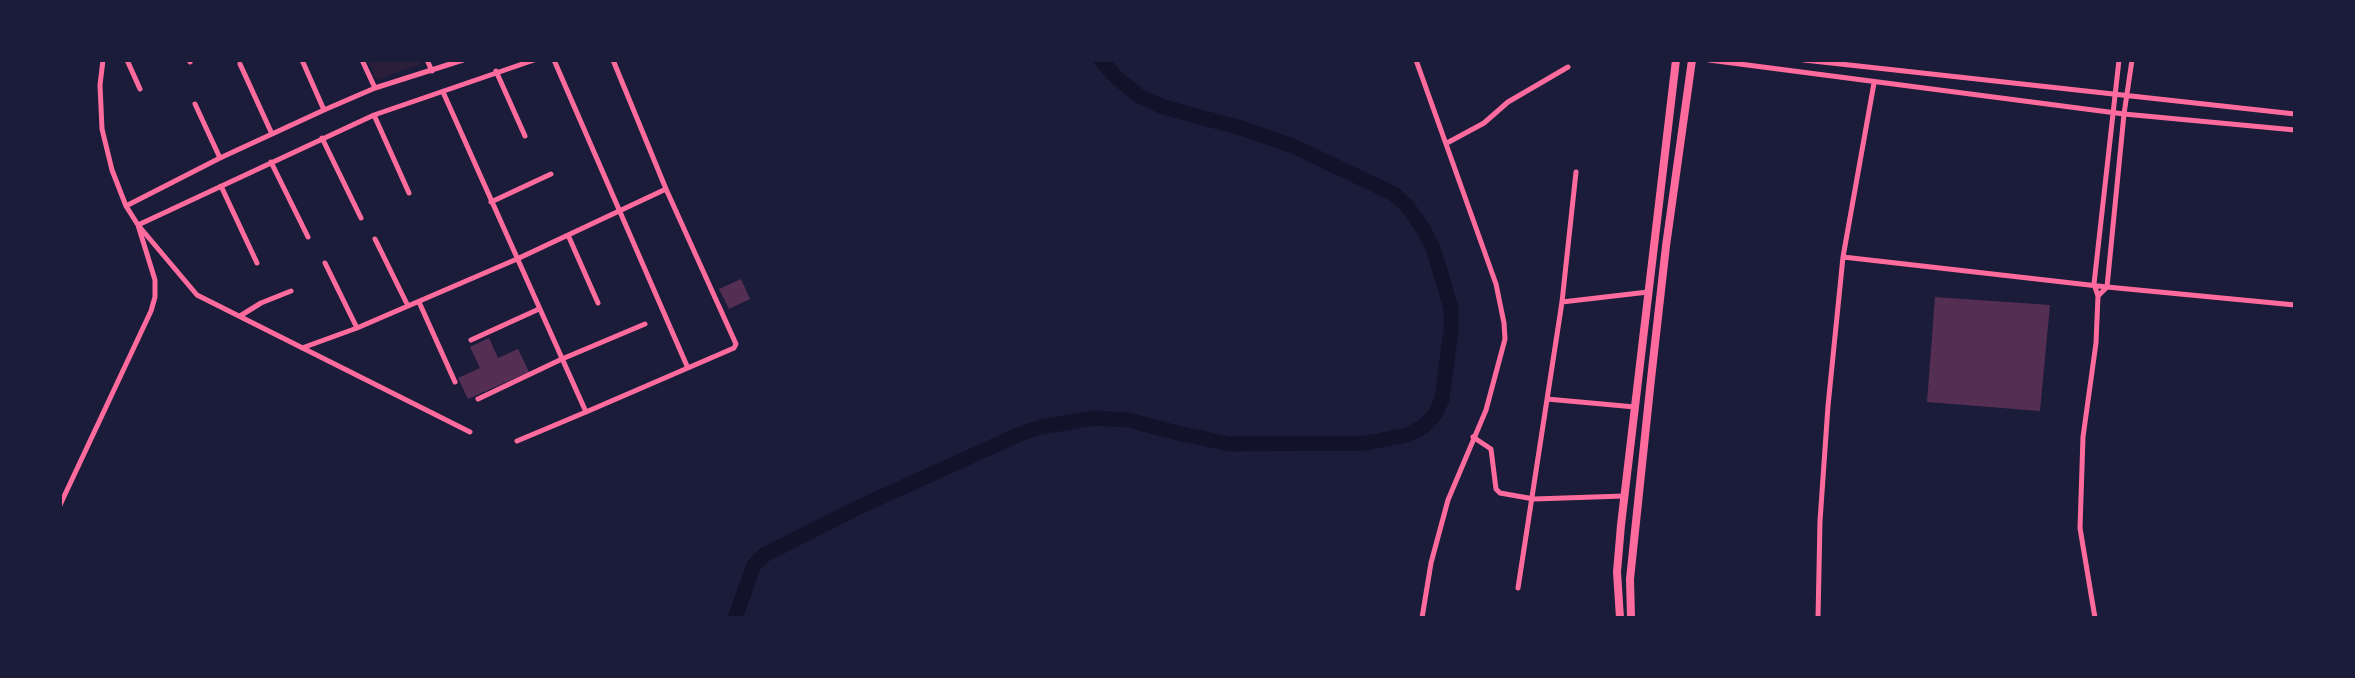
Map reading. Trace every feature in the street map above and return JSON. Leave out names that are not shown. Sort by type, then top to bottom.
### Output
[{"type":"main road","points":[[1620,618],[1617,572],[1624,496],[1676,60]]},
{"type":"main road","points":[[1631,618],[1630,579],[1651,379],[1666,246],[1692,60]]},
{"type":"street","points":[[103,60],[100,86],[102,129],[112,170],[126,206],[138,225],[197,295],[470,432]]},
{"type":"street","points":[[127,60],[140,88]]},
{"type":"street","points":[[303,60],[324,110]]},
{"type":"street","points":[[362,60],[375,88]]},
{"type":"street","points":[[427,60],[432,71]]},
{"type":"street","points":[[126,206],[220,158],[324,110],[375,88],[463,60]]},
{"type":"street","points":[[138,225],[374,115],[496,71],[534,60]]},
{"type":"street","points":[[554,60],[687,366]]},
{"type":"street","points":[[517,441],[687,366],[734,348],[736,344],[666,189],[613,60]]},
{"type":"street","points":[[1416,60],[1496,284],[1505,339],[1486,410],[1445,510],[1431,563],[1422,618]]},
{"type":"street","points":[[1709,60],[2124,114],[2295,130]]},
{"type":"street","points":[[1804,60],[2114,96],[2295,114]]},
{"type":"street","points":[[1876,69],[1877,60]]},
{"type":"street","points":[[2095,618],[2080,528],[2083,437],[2096,343],[2098,296],[2094,285],[2111,112],[2119,60]]},
{"type":"street","points":[[2098,296],[2107,287],[2124,114],[2132,60]]},
{"type":"street","points":[[240,64],[272,134]]},
{"type":"street","points":[[1447,143],[1484,123],[1508,102],[1568,67]]},
{"type":"street","points":[[496,71],[525,136]]},
{"type":"street","points":[[1818,618],[1820,521],[1828,406],[1843,257],[1874,83]]},
{"type":"street","points":[[443,92],[586,412]]},
{"type":"street","points":[[195,104],[220,158]]},
{"type":"street","points":[[374,115],[409,193]]},
{"type":"street","points":[[322,138],[361,218]]},
{"type":"street","points":[[271,162],[308,237]]},
{"type":"street","points":[[1518,588],[1534,499],[1562,302],[1576,172]]},
{"type":"street","points":[[491,201],[551,174]]},
{"type":"street","points":[[221,186],[257,264]]},
{"type":"street","points":[[302,348],[419,302],[666,189]]},
{"type":"street","points":[[60,505],[151,311],[155,297],[155,280],[138,225]]},
{"type":"street","points":[[568,235],[598,303]]},
{"type":"street","points":[[375,239],[408,306]]},
{"type":"street","points":[[1843,257],[2107,287],[2295,305]]},
{"type":"street","points":[[325,263],[357,328]]},
{"type":"street","points":[[240,316],[261,303],[291,291]]},
{"type":"street","points":[[1562,302],[1648,291]]},
{"type":"street","points":[[419,302],[455,382]]},
{"type":"street","points":[[471,340],[539,309]]},
{"type":"street","points":[[478,399],[562,359],[645,324]]},
{"type":"street","points":[[1547,399],[1635,407]]},
{"type":"street","points":[[1473,437],[1491,449],[1496,489],[1500,493],[1534,499],[1624,496]]},
{"type":"shaded area","points":[[368,60],[419,60],[421,64],[376,80]]},
{"type":"building","points":[[741,279],[750,299],[729,309],[719,289]]},
{"type":"building","points":[[1935,297],[2050,305],[2040,411],[1927,402]]},
{"type":"building","points":[[489,338],[498,358],[518,349],[529,372],[468,399],[458,378],[480,368],[470,347]]},
{"type":"waterway","points":[[735,618],[754,565],[764,555],[859,507],[1020,434],[1041,427],[1094,418],[1129,420],[1230,444],[1366,443],[1407,435],[1423,427],[1436,413],[1442,399],[1451,330],[1451,308],[1433,248],[1407,206],[1394,194],[1293,146],[1241,128],[1163,107],[1139,96],[1117,78],[1101,60]]}]
